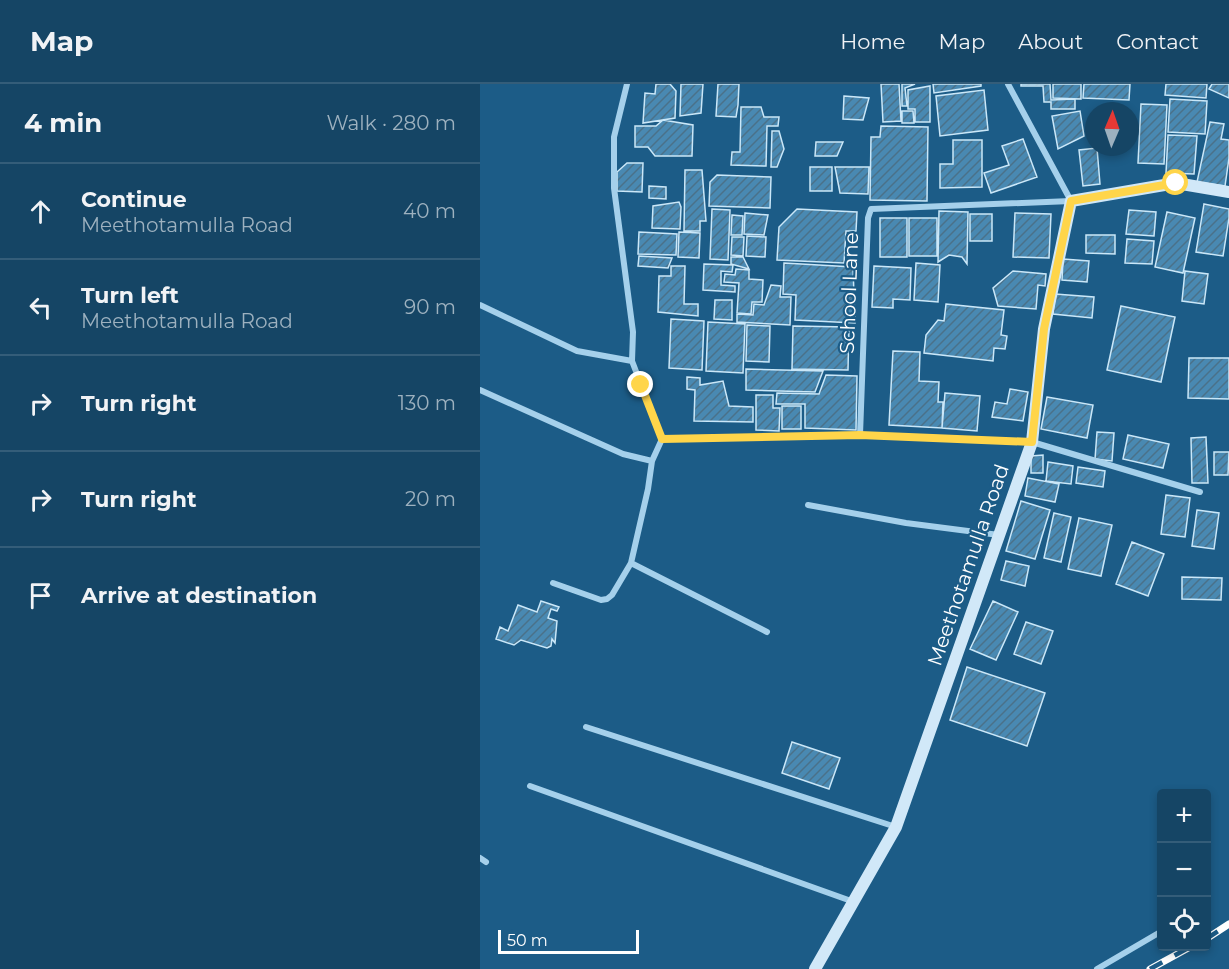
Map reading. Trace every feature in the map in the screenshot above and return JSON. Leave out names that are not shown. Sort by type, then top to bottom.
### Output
[{"type":"street","points":[[553,582],[602,600],[612,595],[630,563],[648,489],[652,461],[662,439],[632,361],[633,332],[614,188],[614,137],[627,84]]},
{"type":"street","points":[[1008,84],[1071,201],[1176,183],[1229,192]]},
{"type":"street","name":"School Lane","points":[[860,435],[868,218],[871,209],[1071,201]]},
{"type":"street","name":"Meethotamulla Road","points":[[815,969],[896,827],[1032,442],[1044,329],[1071,201]]},
{"type":"street","points":[[480,305],[577,351],[632,361]]},
{"type":"street","points":[[480,390],[623,454],[652,461]]},
{"type":"street","points":[[662,439],[860,435],[1032,442],[1200,492]]},
{"type":"street","points":[[808,505],[906,523],[999,535]]},
{"type":"street","points":[[630,563],[767,632]]},
{"type":"street","points":[[586,727],[896,827]]},
{"type":"street","points":[[530,786],[854,902]]},
{"type":"street","points":[[1097,969],[1157,933]]},
{"type":"building","points":[[656,84],[670,84],[676,91],[675,118],[643,123],[645,93],[655,94]]},
{"type":"building","points":[[681,84],[703,84],[701,113],[680,116]]},
{"type":"building","points":[[718,84],[739,84],[736,117],[716,116]]},
{"type":"building","points":[[881,84],[899,84],[901,121],[883,122]]},
{"type":"building","points":[[902,84],[915,84],[905,88],[907,106],[902,106]]},
{"type":"building","points":[[933,84],[981,84],[981,86],[934,93]]},
{"type":"building","points":[[1021,84],[1050,84],[1051,100],[1075,99],[1075,109],[1051,109],[1051,102],[1044,102],[1043,86],[1021,86]]},
{"type":"building","points":[[1053,84],[1081,84],[1081,99],[1053,98]]},
{"type":"building","points":[[1084,84],[1130,84],[1129,100],[1083,98]]},
{"type":"building","points":[[1166,84],[1207,84],[1206,98],[1165,95]]},
{"type":"building","points":[[1212,84],[1229,84],[1229,98],[1209,89]]},
{"type":"building","points":[[930,86],[930,122],[915,122],[915,109],[908,109],[908,90]]},
{"type":"building","points":[[984,90],[988,130],[940,136],[936,96]]},
{"type":"building","points":[[844,96],[869,98],[863,120],[843,119]]},
{"type":"building","points":[[1170,99],[1207,101],[1205,134],[1168,132]]},
{"type":"building","points":[[1141,104],[1167,105],[1164,164],[1138,163]]},
{"type":"building","points":[[741,107],[761,107],[764,117],[779,117],[778,126],[767,126],[766,166],[731,165],[732,152],[740,152]]},
{"type":"building","points":[[902,111],[913,111],[914,123],[902,123]]},
{"type":"building","points":[[1080,111],[1084,136],[1058,149],[1052,116]]},
{"type":"building","points":[[663,120],[693,125],[692,156],[655,156],[648,147],[635,147],[635,126],[656,126]]},
{"type":"building","points":[[1210,122],[1224,124],[1221,139],[1229,140],[1225,186],[1197,182]]},
{"type":"building","points":[[881,126],[928,127],[927,201],[870,200],[871,137],[880,137]]},
{"type":"building","points":[[772,131],[779,131],[784,149],[777,167],[771,167]]},
{"type":"building","points":[[1168,135],[1197,136],[1194,174],[1166,173]]},
{"type":"building","points":[[1023,139],[1037,177],[991,193],[984,173],[1009,165],[1002,146]]},
{"type":"building","points":[[953,140],[982,140],[982,187],[940,188],[940,164],[953,164]]},
{"type":"building","points":[[816,142],[843,142],[837,156],[815,156]]},
{"type":"building","points":[[1085,149],[1085,156],[1098,156],[1100,184],[1083,186],[1079,150]]},
{"type":"building","points":[[627,163],[643,163],[642,192],[617,191],[617,172]]},
{"type":"building","points":[[810,167],[832,167],[832,191],[810,191]]},
{"type":"building","points":[[835,167],[869,167],[868,194],[840,193]]},
{"type":"building","points":[[685,170],[702,170],[706,221],[700,221],[700,231],[684,231]]},
{"type":"building","points":[[717,175],[771,177],[770,208],[709,206],[710,182]]},
{"type":"building","points":[[649,186],[666,187],[666,199],[649,198]]},
{"type":"building","points":[[679,202],[681,207],[680,229],[652,228],[653,206]]},
{"type":"building","points":[[1204,204],[1229,209],[1223,256],[1196,252]]},
{"type":"building","points":[[712,209],[730,210],[728,260],[710,259]]},
{"type":"building","points":[[797,209],[857,212],[856,231],[846,231],[844,263],[777,260],[779,227]]},
{"type":"building","points":[[1129,210],[1156,212],[1154,236],[1126,234]]},
{"type":"building","points":[[939,211],[968,212],[967,264],[962,257],[949,255],[938,262]]},
{"type":"building","points":[[1167,212],[1195,218],[1183,273],[1155,267]]},
{"type":"building","points":[[745,213],[768,215],[764,235],[744,234]]},
{"type":"building","points":[[1015,213],[1051,214],[1049,258],[1013,257]]},
{"type":"building","points":[[970,214],[992,214],[992,241],[970,241]]},
{"type":"building","points":[[732,215],[743,216],[742,235],[731,235]]},
{"type":"building","points":[[880,218],[907,218],[907,257],[880,257]]},
{"type":"building","points":[[909,218],[937,218],[937,256],[909,256]]},
{"type":"building","points":[[639,232],[677,234],[676,255],[638,254]]},
{"type":"building","points":[[679,232],[700,233],[699,258],[678,257]]},
{"type":"building","points":[[1086,235],[1115,235],[1115,254],[1086,253]]},
{"type":"building","points":[[747,236],[766,237],[765,257],[746,256]]},
{"type":"building","points":[[732,237],[744,237],[743,256],[731,255]]},
{"type":"building","points":[[1127,239],[1154,241],[1152,264],[1125,263]]},
{"type":"building","points":[[639,256],[672,258],[668,268],[638,266]]},
{"type":"building","points":[[731,257],[743,257],[749,269],[731,264]]},
{"type":"building","points":[[1063,259],[1089,261],[1087,282],[1062,280]]},
{"type":"building","points":[[784,263],[853,267],[855,323],[795,320],[796,295],[783,294]]},
{"type":"building","points":[[916,263],[940,265],[938,302],[914,300]]},
{"type":"building","points":[[704,264],[733,265],[732,272],[721,271],[721,285],[735,286],[735,292],[703,290]]},
{"type":"building","points":[[671,266],[685,266],[684,304],[698,304],[698,316],[658,312],[659,276],[671,276]]},
{"type":"building","points":[[874,266],[911,268],[910,300],[893,299],[893,308],[872,307]]},
{"type":"building","points":[[736,269],[749,270],[749,279],[763,280],[762,302],[752,302],[751,314],[737,313],[739,283],[724,282],[725,274],[735,275]]},
{"type":"building","points":[[1013,271],[1046,274],[1045,286],[1038,285],[1036,309],[998,306],[993,288]]},
{"type":"building","points":[[1185,271],[1208,274],[1204,304],[1182,301]]},
{"type":"building","points":[[771,285],[781,286],[780,297],[791,297],[790,325],[737,322],[737,314],[753,315],[754,304],[764,305]]},
{"type":"building","points":[[1055,294],[1094,297],[1092,318],[1053,314]]},
{"type":"building","points":[[715,300],[732,300],[732,320],[714,319]]},
{"type":"building","points":[[946,304],[1004,310],[1001,335],[1007,336],[1005,349],[994,348],[993,361],[924,353],[926,335],[938,320],[944,321]]},
{"type":"building","points":[[1121,306],[1175,317],[1161,382],[1107,370]]},
{"type":"building","points":[[671,319],[704,321],[702,370],[669,368]]},
{"type":"building","points":[[708,322],[745,324],[743,373],[706,371]]},
{"type":"building","points":[[747,325],[770,326],[769,362],[746,361]]},
{"type":"building","points":[[793,326],[849,327],[848,370],[792,369]]},
{"type":"building","points":[[893,351],[920,352],[919,381],[939,382],[938,402],[943,402],[942,428],[889,425]]},
{"type":"building","points":[[1189,358],[1229,358],[1229,399],[1188,398]]},
{"type":"building","points":[[746,369],[823,371],[815,392],[746,390]]},
{"type":"building","points":[[826,375],[857,376],[856,430],[805,428],[805,404],[776,404],[777,393],[819,394]]},
{"type":"building","points":[[687,377],[700,378],[700,385],[723,381],[729,406],[753,407],[753,422],[694,421],[695,390],[687,389]]},
{"type":"building","points":[[1010,389],[1028,392],[1023,421],[992,417],[995,402],[1007,404]]},
{"type":"building","points":[[945,393],[980,396],[977,431],[942,428]]},
{"type":"building","points":[[756,395],[773,395],[773,408],[780,408],[779,431],[756,430]]},
{"type":"building","points":[[1047,397],[1093,405],[1087,438],[1041,429]]},
{"type":"building","points":[[782,406],[801,406],[801,429],[782,429]]},
{"type":"building","points":[[1097,432],[1114,433],[1112,461],[1095,459]]},
{"type":"building","points":[[1128,435],[1169,444],[1163,468],[1123,459]]},
{"type":"building","points":[[1206,437],[1208,483],[1192,483],[1191,438]]},
{"type":"building","points":[[1214,452],[1229,452],[1228,475],[1214,475]]},
{"type":"building","points":[[1043,455],[1043,473],[1031,473],[1031,456]]},
{"type":"building","points":[[1048,462],[1073,466],[1071,484],[1046,481]]},
{"type":"building","points":[[1078,467],[1105,471],[1103,487],[1076,483]]},
{"type":"building","points":[[1028,478],[1059,484],[1055,502],[1025,496]]},
{"type":"building","points":[[1166,495],[1190,498],[1185,537],[1161,534]]},
{"type":"building","points":[[1021,501],[1050,510],[1035,559],[1006,551]]},
{"type":"building","points":[[1197,510],[1219,513],[1214,549],[1192,546]]},
{"type":"building","points":[[1054,513],[1071,517],[1061,562],[1044,558]]},
{"type":"building","points":[[1079,518],[1112,525],[1101,576],[1068,569]]},
{"type":"building","points":[[1132,542],[1164,554],[1148,596],[1116,584]]},
{"type":"building","points":[[1006,561],[1029,566],[1025,586],[1001,580]]},
{"type":"building","points":[[1182,577],[1222,578],[1221,600],[1182,599]]},
{"type":"building","points":[[541,601],[559,607],[557,611],[551,609],[548,618],[557,621],[555,643],[552,639],[551,646],[547,648],[521,640],[514,645],[496,639],[500,627],[508,631],[518,605],[537,612]]},
{"type":"building","points":[[993,601],[1018,612],[996,660],[970,649]]},
{"type":"building","points":[[1026,622],[1053,631],[1041,664],[1014,654]]},
{"type":"building","points":[[967,667],[1045,693],[1027,746],[950,720]]},
{"type":"building","points":[[792,742],[840,758],[829,789],[782,773]]},
{"type":"railway","points":[[1211,936],[1229,924]]},
{"type":"railway","points":[[1150,969],[1183,951]]},
{"type":"route","points":[[641,385],[662,439],[860,435],[1032,442],[1044,329],[1071,201],[1176,183]]}]
